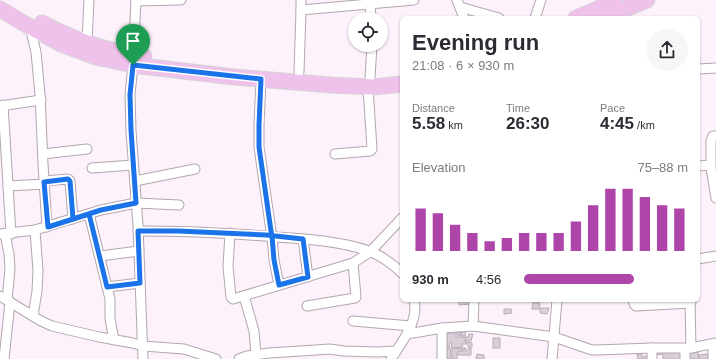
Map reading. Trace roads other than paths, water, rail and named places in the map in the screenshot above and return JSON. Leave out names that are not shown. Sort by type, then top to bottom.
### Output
[{"type":"main road","points":[[3,0],[76,39],[133,60],[261,79],[331,86],[369,82],[400,74]]},
{"type":"main road","points":[[581,16],[619,0]]},
{"type":"main road","points":[[607,16],[646,0]]},
{"type":"main road","points":[[0,9],[61,44],[96,57],[184,62],[299,72],[352,78],[369,82],[400,84]]},
{"type":"street","points":[[87,42],[89,0]]},
{"type":"street","points":[[143,359],[139,251],[130,95],[136,1],[181,0]]},
{"type":"street","points":[[299,72],[302,10],[301,0]]},
{"type":"street","points":[[302,10],[370,2],[409,0]]},
{"type":"street","points":[[536,16],[541,0]]},
{"type":"street","points":[[370,2],[371,12]]},
{"type":"street","points":[[459,4],[463,16]]},
{"type":"street","points":[[459,4],[493,16]]},
{"type":"street","points":[[30,27],[36,52],[41,100],[48,227]]},
{"type":"street","points":[[335,154],[370,151],[372,149],[369,82],[371,52]]},
{"type":"street","points":[[700,69],[716,68]]},
{"type":"street","points":[[261,79],[259,147],[274,260],[279,285]]},
{"type":"street","points":[[3,355],[4,322],[10,269],[5,234],[8,186],[1,105],[41,100]]},
{"type":"street","points":[[716,136],[713,136],[712,138],[711,165],[716,192]]},
{"type":"street","points":[[43,154],[87,149]]},
{"type":"street","points":[[92,168],[133,165]]},
{"type":"street","points":[[700,166],[711,165]]},
{"type":"street","points":[[135,181],[195,170]]},
{"type":"street","points":[[8,186],[45,183],[68,179],[70,181],[73,219]]},
{"type":"street","points":[[5,234],[48,227],[101,210],[136,203],[179,205]]},
{"type":"street","points":[[89,214],[110,299],[110,319],[114,340]]},
{"type":"street","points":[[230,233],[228,267],[233,299],[353,263],[370,252],[400,220]]},
{"type":"street","points":[[33,316],[37,291],[38,271],[35,230]]},
{"type":"street","points":[[138,231],[178,231],[266,235],[332,242],[370,252],[393,265],[400,271]]},
{"type":"street","points":[[303,239],[308,277]]},
{"type":"street","points":[[100,256],[139,251]]},
{"type":"street","points":[[700,259],[716,256]]},
{"type":"street","points":[[307,306],[353,298],[356,296],[353,263]]},
{"type":"street","points":[[107,287],[140,283]]},
{"type":"street","points":[[244,296],[254,331],[247,357],[269,353],[329,349],[377,352],[394,355],[409,330],[414,317],[416,305],[415,302]]},
{"type":"street","points":[[6,299],[40,321],[52,326],[143,346],[184,349],[216,359]]},
{"type":"street","points":[[473,326],[474,302]]},
{"type":"street","points":[[552,359],[557,302]]},
{"type":"street","points":[[634,302],[636,306],[691,302],[688,349],[685,359]]},
{"type":"street","points":[[353,321],[409,330],[473,326],[554,337],[592,350],[652,348],[688,349],[715,344],[713,359]]},
{"type":"street","points":[[442,328],[442,359]]},
{"type":"street","points":[[652,348],[652,359]]}]
